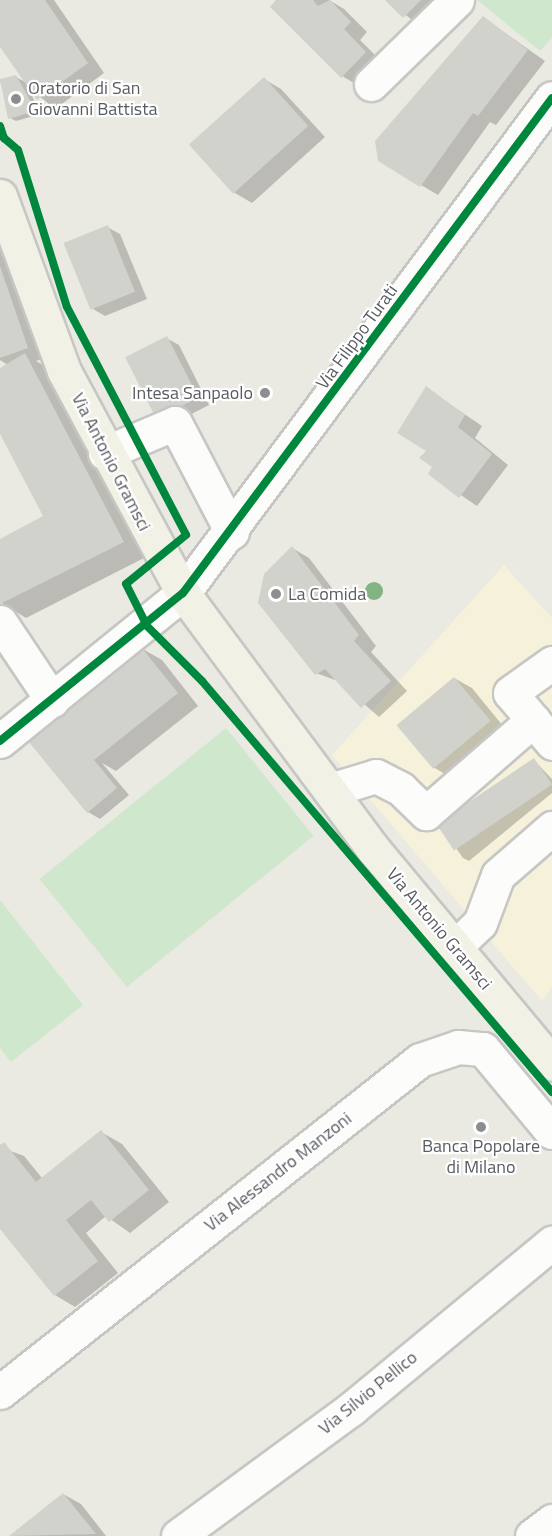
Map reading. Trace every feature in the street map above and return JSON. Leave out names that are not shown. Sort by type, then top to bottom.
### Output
[{"type":"main road","name":"Via Antonio Gramsci","points":[[0,196],[64,371],[105,453],[183,593],[330,790],[463,941],[552,1029]]},
{"type":"main road","name":"Via Antonio Gramsci","points":[[463,941],[552,1064]]},
{"type":"street","points":[[371,84],[457,0]]},
{"type":"street","name":"Via Filippo Turati","points":[[0,741],[183,593],[232,532],[552,98]]},
{"type":"street","points":[[105,453],[175,423],[232,532]]},
{"type":"street","points":[[7,633],[52,700]]},
{"type":"street","points":[[330,790],[376,776],[401,789],[426,813],[542,731],[510,693],[552,663]]},
{"type":"street","points":[[463,941],[483,919],[498,875],[552,828]]},
{"type":"street","name":"Via Alessandro Manzoni","points":[[0,1392],[420,1060],[458,1047],[483,1049],[552,1132]]},
{"type":"street","name":"Via Silvio Pellico","points":[[178,1536],[351,1409],[552,1243]]},
{"type":"street","points":[[532,1536],[552,1521]]},
{"type":"shaded area","points":[[504,565],[552,618],[552,987],[542,1001],[332,755]]},
{"type":"green space","points":[[477,0],[552,0],[552,38],[540,51]]},
{"type":"green space","points":[[226,728],[313,836],[127,987],[39,879]]},
{"type":"green space","points":[[0,900],[83,1005],[11,1062],[0,1048]]},
{"type":"building","points":[[0,0],[45,0],[88,63],[37,100],[0,47]]},
{"type":"building","points":[[276,0],[313,0],[318,6],[330,0],[351,22],[344,29],[366,52],[341,78],[270,7]]},
{"type":"building","points":[[385,0],[421,0],[403,18]]},
{"type":"building","points":[[483,16],[528,50],[478,116],[473,113],[420,187],[378,161],[375,141]]},
{"type":"building","name":"Oratorio di San Giovanni Battista","points":[[16,75],[36,111],[8,119],[0,79]]},
{"type":"building","points":[[264,77],[308,126],[233,194],[189,145]]},
{"type":"building","points":[[108,225],[135,292],[90,310],[63,243]]},
{"type":"building","points":[[0,266],[28,348],[0,358]]},
{"type":"building","points":[[167,336],[198,397],[156,419],[125,357]]},
{"type":"building","points":[[25,353],[124,542],[0,604],[0,539],[43,516],[0,434],[0,368]]},
{"type":"building","points":[[426,386],[465,415],[458,427],[492,454],[459,498],[428,474],[432,467],[419,458],[426,451],[397,433]]},
{"type":"building","points":[[292,546],[359,635],[354,641],[391,681],[361,708],[325,669],[315,675],[258,603],[264,574]]},
{"type":"building","points":[[141,647],[178,693],[94,760],[117,788],[87,813],[28,741]]},
{"type":"building","points":[[454,677],[491,721],[433,769],[397,725]]},
{"type":"building","points":[[534,758],[552,785],[454,851],[436,824]]},
{"type":"building","points":[[101,1130],[149,1190],[109,1222],[91,1200],[66,1220],[98,1261],[54,1296],[0,1229],[0,1145],[4,1142],[36,1182]]},
{"type":"building","points":[[63,1493],[96,1534],[9,1536]]},
{"type":"cycle path","points":[[0,741],[183,593],[552,98]]},
{"type":"cycle path","points":[[0,126],[4,138],[18,150],[67,307],[186,535],[126,584],[147,626],[202,681],[552,1092]]},
{"type":"place","name":"Oratorio di San Giovanni Battista","points":[[16,99]]},
{"type":"place","name":"Intesa Sanpaolo","points":[[265,393]]},
{"type":"place","name":"La Comida","points":[[276,594]]},
{"type":"place","name":"Banca Popolare di Milano","points":[[481,1127]]}]
